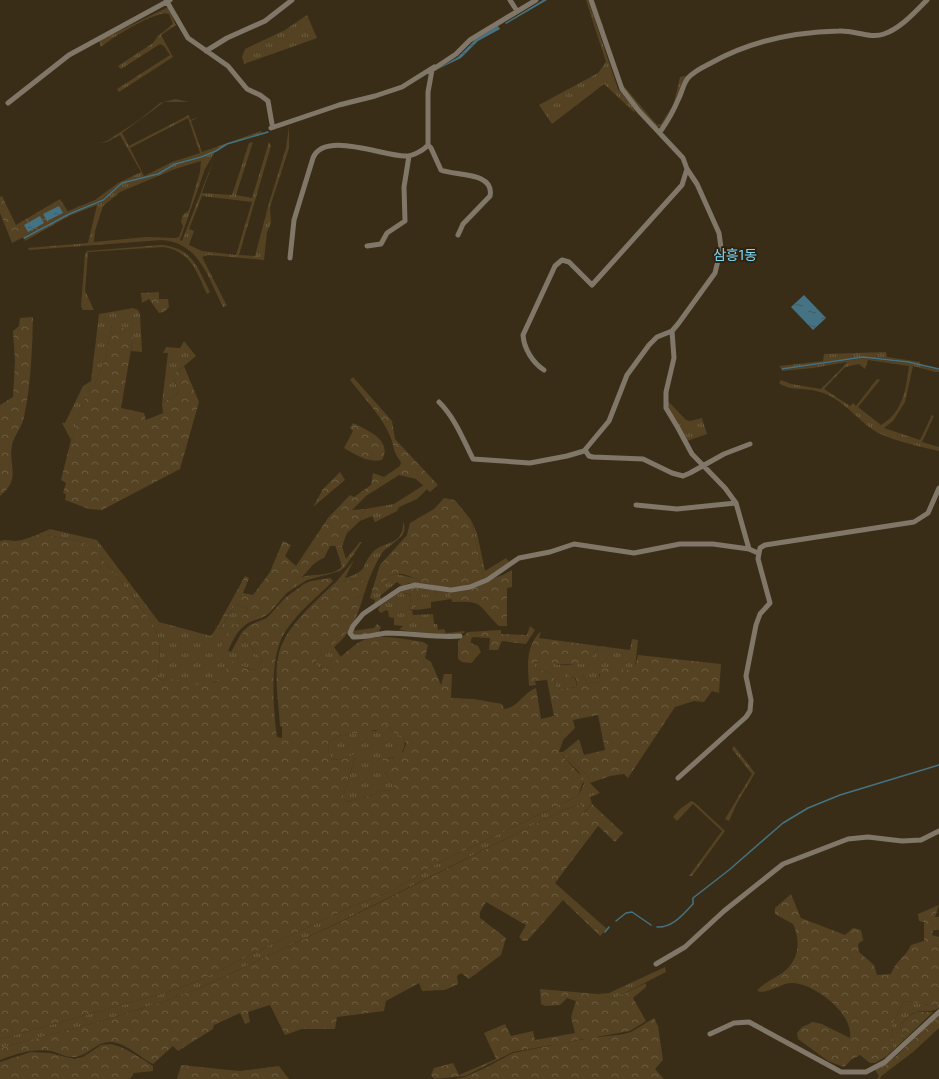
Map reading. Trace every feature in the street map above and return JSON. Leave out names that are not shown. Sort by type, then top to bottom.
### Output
[{"type":"street","points":[[8,103],[69,55],[168,0],[185,34],[233,70],[247,89],[260,95],[268,101],[271,126],[331,107],[376,96],[402,87],[449,59],[470,40],[536,0]]},
{"type":"street","points":[[206,50],[227,38],[270,18],[292,0]]},
{"type":"street","points":[[510,0],[517,11]]},
{"type":"street","points":[[439,402],[446,409],[464,438],[473,459],[475,460],[490,459],[516,463],[538,462],[573,455],[585,450],[595,436],[609,421],[622,385],[653,340],[672,330],[712,278],[721,248],[719,233],[713,218],[697,184],[687,169],[683,158],[639,111],[622,89],[591,0]]},
{"type":"street","points":[[660,132],[673,111],[688,78],[698,69],[730,52],[775,38],[801,34],[839,31],[856,32],[871,36],[884,34],[899,26],[927,0]]},
{"type":"street","points":[[434,67],[428,92],[428,145],[431,148],[441,170],[479,177],[490,188],[490,196],[463,224],[458,235]]},
{"type":"street","points":[[290,258],[294,220],[313,158],[319,150],[338,146],[409,156],[428,145]]},
{"type":"street","points":[[367,246],[381,244],[387,233],[405,221],[404,187],[409,156]]},
{"type":"street","points":[[544,370],[534,362],[523,340],[523,335],[555,266],[562,260],[569,262],[592,285],[682,185],[687,169]]},
{"type":"street","points":[[672,330],[674,358],[667,383],[665,405],[692,454],[736,503],[749,549]]},
{"type":"street","points":[[585,450],[589,456],[593,457],[643,459],[680,476],[690,474],[724,454],[750,444]]},
{"type":"street","points":[[758,553],[765,545],[914,522],[928,513],[939,488]]},
{"type":"street","points":[[636,505],[677,509],[736,503]]},
{"type":"street","points":[[460,636],[446,637],[385,633],[360,638],[353,637],[350,633],[353,626],[363,614],[400,589],[415,585],[451,590],[470,587],[487,580],[519,558],[550,552],[574,544],[634,553],[680,544],[713,544],[749,549],[758,553]]},
{"type":"street","points":[[678,778],[746,718],[750,711],[751,700],[746,676],[758,617],[770,603],[758,553]]},
{"type":"street","points":[[656,964],[685,948],[724,911],[783,864],[848,839],[868,837],[902,841],[921,840],[939,831]]},
{"type":"street","points":[[710,1034],[734,1024],[749,1022],[841,1072],[858,1073],[875,1069],[890,1059],[939,1012]]},
{"type":"green space","points":[[586,0],[588,0],[618,89],[636,110],[634,112],[604,84],[552,124],[539,105],[598,73],[606,62]]},
{"type":"green space","points":[[593,0],[623,85],[657,125],[661,124],[674,103],[680,77],[690,75],[661,126],[657,127],[625,92]]},
{"type":"green space","points":[[168,7],[176,25],[161,35],[173,57],[119,92],[117,89],[170,55],[164,46],[160,44],[121,69],[118,66],[153,43],[158,36],[173,24],[169,14],[163,14],[135,25],[114,37],[101,47],[99,41]]},
{"type":"green space","points":[[307,15],[317,38],[244,64],[242,57],[245,49],[285,30]]},
{"type":"green space","points":[[175,99],[189,102],[164,102],[122,133],[129,146],[189,115],[190,120],[199,117],[191,121],[202,152],[261,131],[262,133],[227,144],[216,151],[175,163],[157,174],[122,183],[102,199],[69,213],[68,211],[95,200],[118,183],[141,172],[120,135],[107,142],[99,143],[107,141],[139,120],[160,103]],"holes":[[[188,118],[200,153],[172,162],[144,176],[130,148]]]},
{"type":"green space","points":[[289,126],[289,148],[270,207],[271,223],[267,232],[264,260],[208,255],[202,257],[227,306],[223,307],[207,274],[194,255],[175,243],[162,240],[29,250],[28,248],[88,243],[97,205],[69,216],[25,241],[24,238],[70,214],[100,202],[123,183],[158,175],[176,164],[215,152],[205,169],[180,240],[182,241],[215,156],[202,193],[232,195],[249,143],[253,142],[236,195],[252,198],[269,142],[271,146],[239,255],[255,256],[286,148]],"holes":[[[201,161],[200,172],[189,210],[183,215],[181,222],[183,226],[179,237],[146,237],[94,242],[95,231],[103,206],[120,192],[175,169]],[[202,196],[252,202],[236,255],[202,251],[189,245],[194,231],[189,229]]]},
{"type":"green space","points":[[2,196],[16,225],[60,199],[69,213],[12,243],[0,213],[0,197]]},
{"type":"green space","points":[[161,245],[180,250],[193,260],[210,292],[207,294],[196,270],[191,263],[180,253],[172,249],[163,247],[88,252],[85,291],[94,310],[83,310],[81,307],[85,254],[87,251]]},
{"type":"green space","points":[[159,292],[159,299],[168,299],[169,307],[164,312],[159,313],[149,299],[142,303],[141,293]]},
{"type":"green space","points":[[133,308],[138,310],[140,314],[142,352],[131,351],[133,338],[112,324],[106,357],[94,386],[89,388],[71,440],[62,423],[65,423],[83,386],[91,381],[99,314]]},
{"type":"green space","points":[[33,317],[31,368],[26,405],[23,421],[12,445],[11,453],[13,472],[11,483],[0,496],[0,405],[13,397],[15,361],[13,331],[19,326],[20,318]]},
{"type":"green space","points":[[112,324],[124,329],[133,338],[121,408],[144,413],[146,420],[163,413],[162,403],[179,393],[173,375],[184,366],[199,402],[180,469],[102,510],[89,509],[65,500],[66,494],[63,493],[66,483],[61,480],[71,440],[89,387],[94,386],[106,357]]},
{"type":"green space","points":[[184,341],[196,356],[173,375],[179,393],[162,403],[168,353],[163,353],[166,347],[180,348]]},
{"type":"green space","points":[[886,352],[887,357],[920,362],[921,366],[903,361],[868,358],[834,361],[782,369],[779,366],[823,361],[824,354]]},
{"type":"green space","points":[[863,358],[908,363],[939,370],[939,372],[935,372],[913,366],[905,402],[893,421],[884,428],[920,440],[932,415],[934,416],[922,442],[939,447],[939,451],[906,443],[875,431],[842,404],[828,395],[820,392],[789,388],[779,383],[781,380],[791,384],[821,389],[847,362],[813,368],[782,370]],"holes":[[[868,360],[909,366],[905,392],[899,407],[894,414],[881,425],[858,407],[880,380],[877,379],[856,406],[853,403],[850,406],[824,389],[845,367],[859,364],[865,369]]]},
{"type":"green space","points":[[353,377],[392,421],[395,439],[438,485],[430,492],[416,479],[399,475],[366,496],[352,510],[365,509],[360,521],[347,533],[342,546],[330,546],[324,558],[313,565],[267,615],[246,624],[241,629],[234,638],[228,651],[221,647],[231,624],[236,625],[248,609],[235,604],[220,629],[217,627],[245,576],[249,578],[243,593],[253,595],[270,572],[283,541],[291,545],[285,556],[296,566],[328,518],[350,495],[354,497],[371,485],[373,473],[384,477],[400,466],[401,462],[395,452],[387,429],[350,380]]},
{"type":"green space","points":[[668,401],[686,420],[690,421],[702,418],[707,434],[687,441],[668,410]]},
{"type":"green space","points":[[353,423],[371,433],[381,441],[384,447],[382,460],[377,461],[367,459],[344,448],[353,431],[350,428]]},
{"type":"green space","points":[[340,472],[345,480],[313,507],[323,489]]},
{"type":"green space","points":[[424,485],[427,489],[417,499],[399,507],[397,511],[375,522],[372,516],[360,521],[365,509],[394,504]]},
{"type":"green space","points":[[444,498],[455,500],[471,520],[484,579],[463,586],[442,587],[427,584],[406,575],[397,574],[390,576],[376,593],[372,591],[380,565],[407,535],[410,523],[434,509]]},
{"type":"green space","points":[[471,520],[477,533],[485,571],[506,558],[509,562],[484,579]]},
{"type":"green space","points":[[403,522],[405,527],[404,532],[398,540],[382,553],[368,582],[358,578],[341,582],[337,581],[354,560],[345,578],[358,573],[364,567],[374,551],[378,548],[397,539],[402,530]]},
{"type":"green space","points":[[50,529],[97,540],[159,622],[211,636],[217,627],[220,629],[235,604],[248,609],[221,647],[231,652],[242,632],[245,640],[262,660],[257,669],[251,670],[243,666],[220,680],[200,685],[175,681],[163,681],[158,677],[160,652],[159,640],[155,628],[144,612],[95,550],[84,543],[71,539],[39,534]]},
{"type":"green space","points":[[39,534],[71,539],[84,543],[95,550],[103,559],[135,599],[155,628],[159,640],[158,677],[163,681],[174,679],[196,685],[216,682],[233,661],[250,670],[257,669],[262,660],[245,640],[242,632],[250,625],[267,618],[285,598],[304,584],[311,581],[330,578],[333,581],[296,618],[285,632],[280,642],[274,668],[274,712],[277,737],[282,738],[282,727],[280,726],[276,675],[278,658],[286,637],[301,616],[337,581],[342,582],[358,578],[368,582],[364,594],[354,599],[358,608],[343,636],[324,650],[318,657],[315,663],[319,668],[334,661],[355,645],[370,638],[388,637],[423,642],[428,645],[425,658],[431,662],[441,685],[444,674],[452,674],[451,698],[474,699],[502,704],[504,709],[514,706],[536,688],[541,719],[554,716],[547,680],[535,681],[536,685],[529,686],[528,664],[532,643],[541,631],[539,638],[599,646],[588,664],[548,664],[538,661],[535,663],[535,668],[553,674],[556,687],[560,689],[577,687],[576,678],[567,676],[569,671],[582,674],[587,683],[600,682],[600,669],[605,667],[622,668],[625,672],[632,667],[635,667],[638,655],[721,664],[719,693],[712,691],[704,702],[694,701],[675,707],[628,778],[624,774],[610,776],[590,783],[587,775],[563,752],[579,739],[584,755],[605,750],[598,715],[573,720],[575,728],[563,740],[559,752],[584,779],[578,796],[438,863],[390,892],[355,905],[198,981],[168,992],[0,1039],[0,541],[19,541]],"holes":[[[387,725],[394,733],[404,737],[406,744],[403,752],[398,753],[393,758],[383,759],[381,769],[389,777],[395,789],[391,791],[380,790],[373,795],[346,802],[343,797],[356,754],[340,760],[332,759],[328,751],[329,742],[338,736],[382,729]]]},
{"type":"green space","points":[[360,542],[362,542],[345,567],[340,571],[307,580],[285,594],[300,578],[334,572],[342,566],[335,545],[342,546],[346,559]]},
{"type":"green space","points":[[512,570],[512,587],[507,588],[507,626],[499,626],[484,609],[476,603],[452,602],[450,592],[503,575]]},
{"type":"green space","points":[[396,574],[414,578],[427,584],[409,583],[402,586],[397,582],[380,596],[382,600],[374,605],[375,600],[370,598],[372,591],[376,593],[390,576]]},
{"type":"green space","points":[[412,587],[435,590],[436,596],[419,594],[415,610],[409,609],[410,594],[402,593],[403,590]]},
{"type":"green space","points":[[403,590],[404,594],[409,594],[411,597],[409,609],[412,610],[413,615],[433,614],[434,624],[437,624],[438,630],[444,629],[446,633],[465,631],[464,633],[449,636],[399,630],[403,626],[394,625],[394,618],[389,617],[388,611],[386,610],[381,613],[378,610],[380,606]]},
{"type":"green space","points":[[435,590],[450,592],[452,599],[431,602],[431,608],[415,610],[419,593],[436,596]]},
{"type":"green space","points":[[364,594],[353,624],[345,636],[334,647],[341,657],[330,665],[319,668],[315,663],[354,599]]},
{"type":"green space","points":[[377,624],[381,627],[378,633],[352,635],[352,631],[374,628]]},
{"type":"green space","points":[[530,626],[535,630],[526,644],[502,641],[498,650],[489,650],[490,638],[473,637],[471,639],[471,643],[478,646],[481,652],[471,663],[462,662],[458,659],[458,641],[468,632],[501,630],[501,634],[527,635]]},
{"type":"green space","points":[[632,639],[638,640],[635,668],[625,672],[599,674],[601,682],[587,683],[582,674],[571,678],[575,678],[577,687],[560,689],[556,687],[553,674],[535,668],[535,663],[538,661],[564,665],[580,663],[594,654],[599,646],[630,650]]},
{"type":"green space","points":[[387,725],[394,733],[404,737],[405,741],[404,749],[400,755],[393,758],[388,758],[384,772],[389,777],[395,789],[392,791],[380,790],[373,795],[346,802],[343,797],[356,754],[340,760],[332,759],[328,751],[329,742],[338,736],[366,731],[375,731]]},
{"type":"green space","points":[[734,746],[755,773],[737,803],[729,821],[725,819],[752,774],[732,749]]},
{"type":"green space","points":[[559,752],[563,752],[587,775],[590,783],[600,793],[590,797],[592,804],[583,813],[580,804],[561,811],[350,917],[200,988],[105,1020],[0,1048],[0,1039],[168,992],[198,981],[355,905],[390,892],[438,863],[578,796],[584,784],[579,772]]},
{"type":"green space","points":[[691,801],[694,802],[725,831],[692,876],[689,876],[722,831],[693,804],[677,821],[673,817],[680,809]]},
{"type":"green space","points":[[581,804],[584,813],[592,804],[623,833],[615,842],[598,826],[555,883],[607,929],[600,936],[563,900],[527,941],[523,941],[519,937],[526,925],[486,902],[480,912],[480,918],[506,938],[501,955],[469,979],[461,973],[457,976],[458,984],[445,990],[422,991],[419,983],[386,1001],[384,1011],[337,1017],[335,1029],[302,1029],[285,1035],[270,1005],[248,1012],[250,1022],[245,1024],[240,1013],[214,1025],[213,1029],[178,1051],[173,1046],[153,1064],[123,1045],[112,1042],[107,1042],[97,1046],[85,1054],[75,1057],[66,1056],[51,1051],[38,1050],[0,1060],[0,1048],[105,1020],[200,988],[351,917],[561,811]]},
{"type":"green space","points":[[791,894],[801,918],[845,935],[853,928],[861,930],[863,940],[858,944],[859,952],[874,965],[877,975],[891,974],[911,945],[924,941],[924,922],[919,921],[918,914],[939,905],[935,917],[939,917],[939,930],[933,930],[932,935],[939,937],[939,1004],[937,1006],[904,1001],[892,1025],[893,1047],[887,1056],[875,1063],[870,1063],[860,1055],[852,1059],[844,1067],[828,1061],[798,1039],[797,1033],[802,1027],[813,1022],[822,1024],[850,1038],[850,1029],[846,1019],[840,1010],[822,995],[812,989],[793,983],[784,984],[761,992],[757,991],[786,970],[794,960],[798,942],[793,924],[775,914],[775,908]]},
{"type":"green space","points":[[665,967],[666,972],[613,999],[597,994],[609,993]]},
{"type":"green space","points":[[646,983],[646,987],[633,998],[646,1021],[630,1031],[513,1052],[465,1076],[434,1079],[431,1075],[434,1068],[453,1063],[459,1075],[496,1059],[484,1033],[505,1024],[511,1036],[533,1031],[535,1040],[575,1033],[571,1017],[576,1001],[567,998],[560,1005],[545,1006],[541,1004],[540,989],[597,994],[613,999]]},
{"type":"green space","points":[[904,1001],[937,1006],[939,1004],[939,1008],[916,1012],[907,1017],[900,1025],[904,1040],[887,1056],[893,1047],[892,1025]]},
{"type":"green space","points":[[916,1012],[933,1012],[904,1040],[900,1025],[909,1016]]},
{"type":"green space","points":[[939,1015],[939,1028],[913,1052],[880,1077],[881,1079],[877,1079],[879,1076],[875,1070],[895,1057]]},
{"type":"green space","points":[[654,1018],[658,1026],[663,1060],[655,1069],[664,1079],[455,1079],[465,1077],[513,1053],[583,1039],[624,1034],[631,1032]]},
{"type":"green space","points":[[111,1044],[128,1050],[143,1059],[153,1066],[153,1071],[134,1073],[130,1079],[0,1079],[0,1062],[31,1052],[50,1053],[74,1059],[83,1057],[101,1045]]},
{"type":"green space","points":[[181,1065],[239,1071],[279,1066],[289,1079],[177,1079]]},
{"type":"water","points":[[543,0],[547,0],[506,24],[505,23]]},
{"type":"water","points":[[498,26],[500,29],[478,41],[461,58],[436,70],[458,57],[475,40]]},
{"type":"water","points":[[59,206],[63,213],[47,221],[43,214]]},
{"type":"water","points":[[40,216],[44,223],[28,232],[24,225]]},
{"type":"water","points":[[804,295],[826,318],[813,330],[791,307]]},
{"type":"waterway","points":[[24,238],[69,214],[103,200],[122,183],[158,174],[175,164],[201,157],[216,151],[227,144],[268,132]]},
{"type":"waterway","points":[[782,369],[863,357],[908,362],[939,369]]},
{"type":"waterway","points":[[657,927],[663,927],[677,920],[693,904],[693,898],[729,870],[783,823],[808,808],[840,795],[939,765]]},
{"type":"waterway","points":[[616,921],[626,913],[632,912],[651,925]]},
{"type":"waterway","points":[[605,932],[609,927]]},
{"type":"district","name":"삼흥1동","points":[[735,255]]}]
